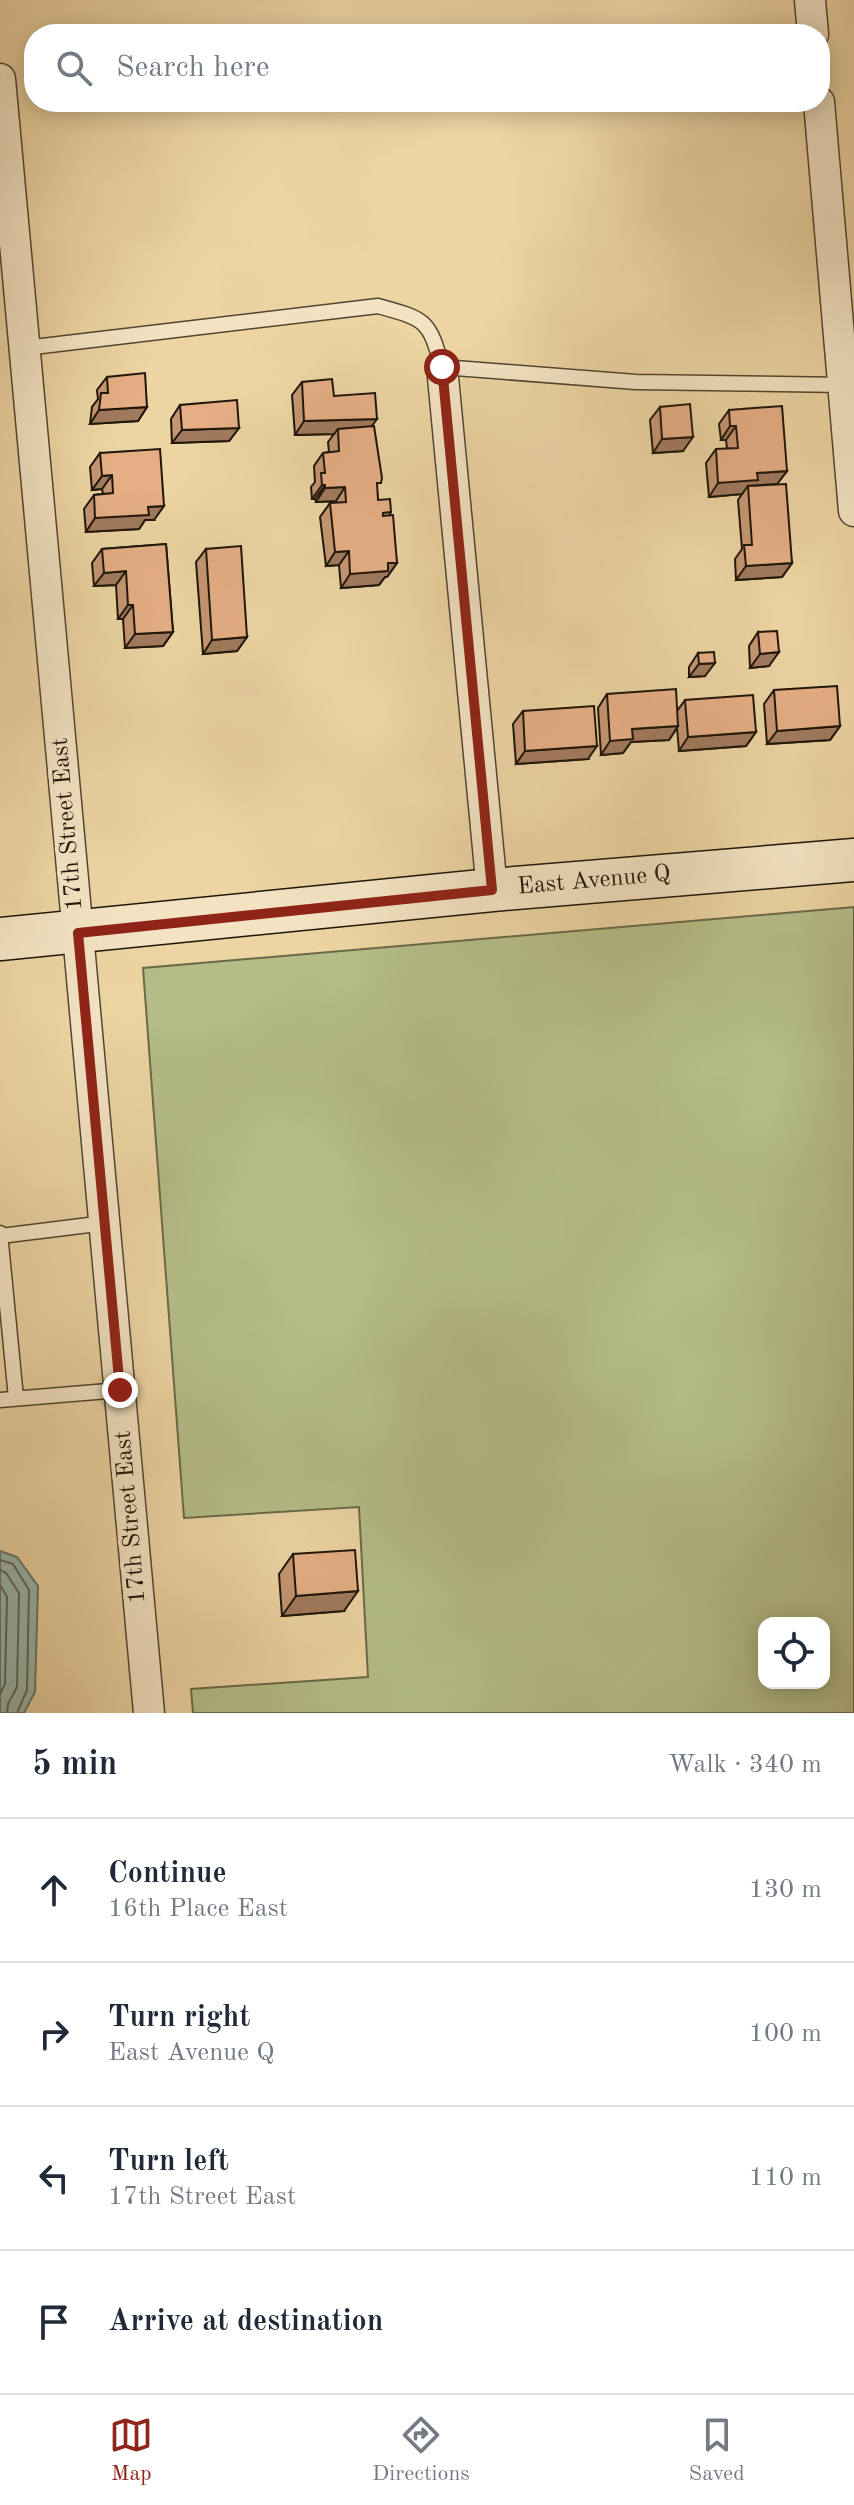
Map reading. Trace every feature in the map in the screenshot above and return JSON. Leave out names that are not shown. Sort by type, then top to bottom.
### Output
[{"type":"main road","name":"East Avenue Q","points":[[0,939],[492,890],[854,860]]},
{"type":"street","points":[[810,0],[812,24]]},
{"type":"street","name":"17th Street East","points":[[0,79],[149,1713]]},
{"type":"street","points":[[820,112],[848,385],[854,511]]},
{"type":"street","points":[[442,367],[492,890]]},
{"type":"lane","points":[[25,348],[378,306],[416,316],[433,333],[442,367],[636,382],[848,385]]},
{"type":"lane","points":[[16,1398],[0,1234],[105,1223]]},
{"type":"lane","points":[[0,1400],[120,1390]]},
{"type":"green space","points":[[854,907],[854,1713],[193,1713],[191,1689],[368,1677],[359,1507],[184,1518],[143,968]]},
{"type":"water","points":[[0,1551],[17,1557],[38,1586],[35,1692],[24,1713],[0,1713]]},
{"type":"building","points":[[145,373],[147,407],[99,410],[101,393],[108,393],[107,377]]},
{"type":"building","points":[[332,379],[334,396],[375,393],[377,419],[304,421],[302,382]]},
{"type":"building","points":[[237,400],[239,428],[182,430],[180,405]]},
{"type":"building","points":[[690,404],[693,437],[662,439],[660,407]]},
{"type":"building","points":[[782,406],[787,471],[757,473],[758,480],[718,483],[716,449],[738,448],[736,426],[730,426],[729,410]]},
{"type":"building","points":[[374,426],[382,478],[381,483],[377,483],[378,500],[390,499],[391,512],[383,513],[383,516],[393,515],[397,563],[388,563],[388,571],[350,574],[349,551],[335,552],[330,503],[346,502],[345,487],[325,488],[322,485],[321,473],[325,473],[323,453],[339,451],[338,429]]},
{"type":"building","points":[[160,449],[164,506],[148,507],[149,515],[95,518],[94,495],[113,493],[112,475],[102,476],[100,453]]},
{"type":"building","points":[[786,484],[792,563],[746,566],[744,545],[752,545],[748,486]]},
{"type":"building","points":[[166,544],[173,632],[135,634],[133,605],[128,605],[126,571],[104,573],[102,549]]},
{"type":"building","points":[[241,546],[247,637],[212,640],[206,549]]},
{"type":"building","points":[[777,631],[779,652],[760,654],[758,632]]},
{"type":"building","points":[[714,652],[715,663],[699,664],[698,653]]},
{"type":"building","points":[[837,686],[840,726],[777,731],[774,690]]},
{"type":"building","points":[[676,689],[678,726],[632,729],[633,739],[610,741],[607,694]]},
{"type":"building","points":[[753,695],[756,732],[688,737],[685,700]]},
{"type":"building","points":[[594,706],[597,746],[525,751],[523,711]]},
{"type":"building","points":[[355,1550],[358,1591],[296,1596],[293,1554]]},
{"type":"route","points":[[120,1390],[78,933],[492,890],[442,367]]}]
